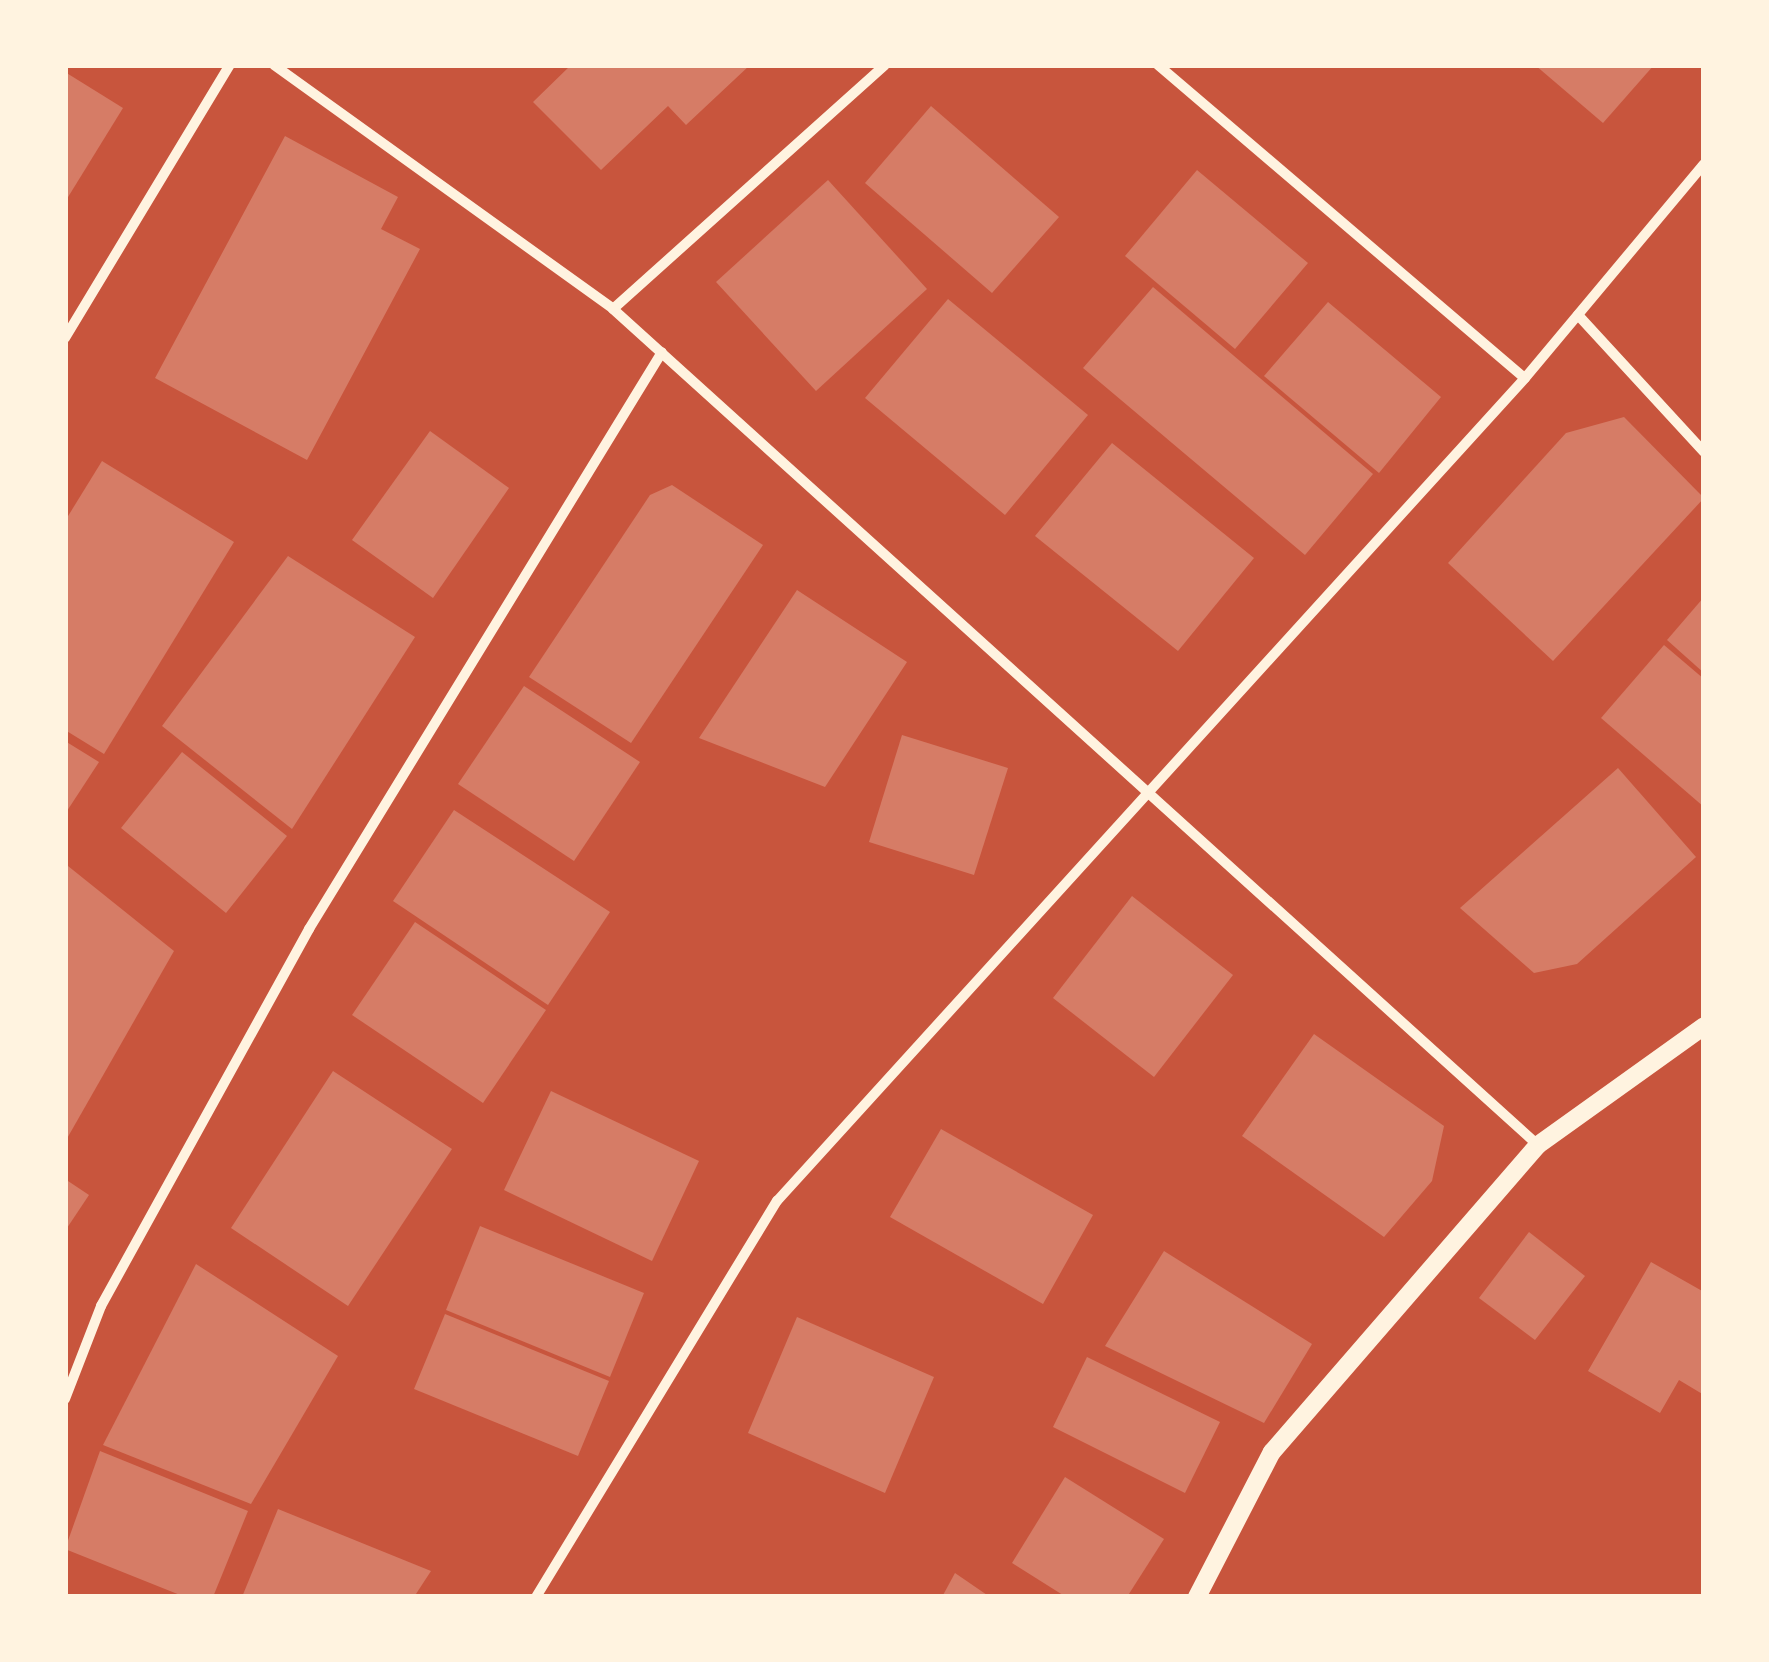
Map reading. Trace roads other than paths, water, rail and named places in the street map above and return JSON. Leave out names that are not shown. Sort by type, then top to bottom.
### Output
[{"type":"street","points":[[65,338],[230,65]]},
{"type":"street","points":[[274,65],[612,309],[1538,1145]]},
{"type":"street","points":[[612,309],[885,65]]},
{"type":"street","points":[[1158,65],[1524,378]]},
{"type":"street","points":[[536,1597],[777,1201],[1524,378],[1704,164]]},
{"type":"street","points":[[1578,315],[1704,452]]},
{"type":"street","points":[[65,1398],[101,1306],[309,929],[662,352]]},
{"type":"street","points":[[1197,1597],[1272,1452],[1538,1145],[1704,1026]]}]
